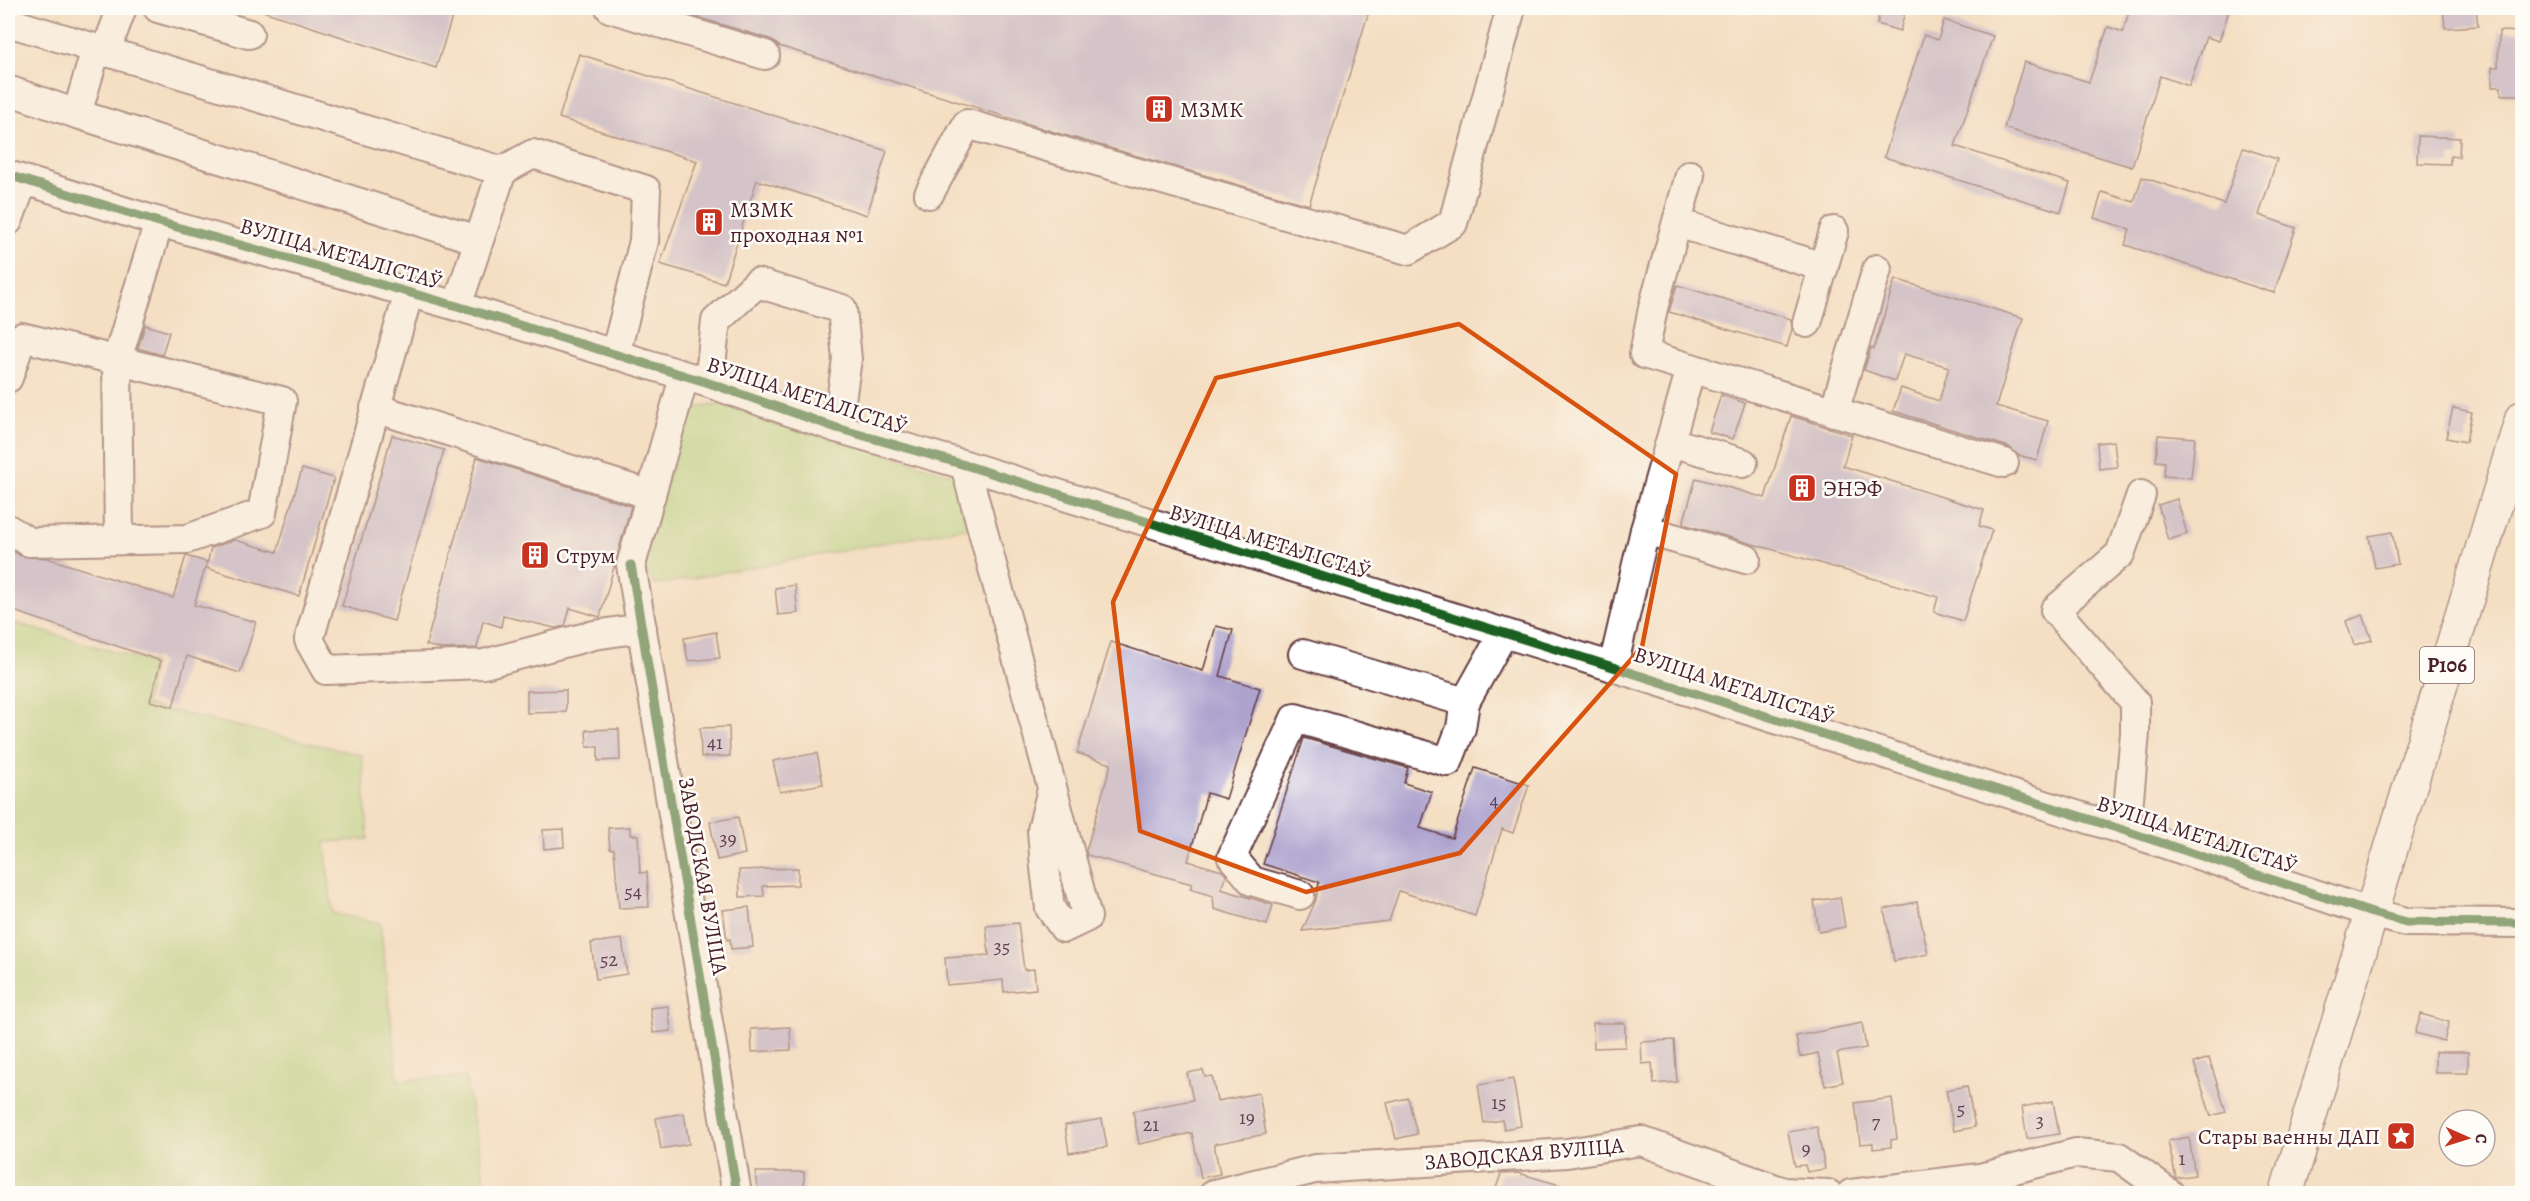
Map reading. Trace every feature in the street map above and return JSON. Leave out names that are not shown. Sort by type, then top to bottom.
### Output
[{"type":"main road","name":"Р106","points":[[2286,1194],[2523,418]]},
{"type":"street","points":[[77,114],[100,51],[122,8]]},
{"type":"street","points":[[158,8],[249,34]]},
{"type":"street","points":[[610,8],[765,55]]},
{"type":"street","points":[[928,194],[967,124],[1408,250],[1454,223],[1511,8]]},
{"type":"street","points":[[8,22],[502,171]]},
{"type":"street","points":[[8,90],[77,114],[478,240]]},
{"type":"street","points":[[457,306],[502,171],[533,154],[646,190],[644,242],[615,355]]},
{"type":"street","points":[[1689,175],[1653,308],[1644,354],[2004,463]]},
{"type":"street","points":[[8,221],[15,178]]},
{"type":"street","name":"ВУЛІЦА МЕТАЛІСТАЎ","points":[[15,178],[159,222],[457,306],[696,380],[837,428],[965,465],[1613,667],[2126,831],[2372,913],[2406,922],[2523,923]]},
{"type":"street","points":[[119,540],[117,360],[159,222]]},
{"type":"street","points":[[1677,223],[1824,267]]},
{"type":"street","points":[[1807,323],[1834,231]]},
{"type":"street","points":[[1834,412],[1877,269]]},
{"type":"street","name":"ЗАВОДСКАЯ ВУЛІЦА","points":[[737,1194],[631,565],[651,495],[696,380],[716,321],[757,283],[842,309],[847,359],[837,428]]},
{"type":"street","points":[[409,292],[309,640],[326,670],[484,664],[594,635],[642,628]]},
{"type":"street","points":[[8,378],[22,337],[282,401],[262,513],[188,539],[29,542],[8,529]]},
{"type":"street","points":[[1613,667],[1646,530],[1691,368]]},
{"type":"street","points":[[375,408],[651,495]]},
{"type":"street","points":[[1671,442],[1743,463]]},
{"type":"street","points":[[965,465],[1052,789]]},
{"type":"street","points":[[2126,831],[2135,733],[2135,702],[2055,610],[2120,554],[2140,495]]},
{"type":"street","points":[[1646,530],[1746,559]]},
{"type":"street","points":[[1300,895],[1252,881],[1232,857],[1294,718],[1448,762],[1461,728],[1465,702],[1503,634]]},
{"type":"street","points":[[1303,654],[1465,702]]},
{"type":"street","name":"ЗАВОДСКАЯ ВУЛІЦА","points":[[1214,1194],[1315,1169],[1567,1153],[1641,1141],[1784,1192],[1828,1194]]},
{"type":"street","points":[[1851,1194],[1980,1178],[2076,1154],[2120,1157],[2170,1194]]},
{"type":"highlighted area","points":[[1459,324],[1676,474],[1642,647],[1460,853],[1306,892],[1140,831],[1113,602],[1216,378]]},
{"type":"green space","points":[[723,404],[957,476],[970,527],[655,585],[643,564],[687,409]]},
{"type":"green space","points":[[8,621],[153,663],[145,705],[362,755],[368,839],[325,842],[332,913],[380,923],[398,1080],[465,1077],[487,1193],[8,1193]]},
{"type":"building","points":[[263,8],[435,8],[453,14],[436,68],[263,11]]},
{"type":"building","name":"МЗМК","points":[[666,8],[1370,8],[1309,205],[1061,134],[779,46],[770,39]]},
{"type":"building","points":[[1881,8],[1906,8],[1900,31],[1877,24]]},
{"type":"building","points":[[2130,8],[2230,8],[2219,41],[2206,37],[2189,86],[2160,76],[2132,167],[2004,128],[2024,62],[2089,82],[2108,27],[2123,32]]},
{"type":"building","points":[[2443,8],[2476,8],[2478,26],[2445,28]]},
{"type":"building","points":[[1944,20],[1993,36],[1955,146],[2070,183],[2061,212],[1884,157],[1924,35],[1938,40]]},
{"type":"building","points":[[2499,31],[2523,32],[2523,95],[2501,95],[2501,87],[2492,87],[2492,67],[2498,67]]},
{"type":"building","points":[[579,54],[887,151],[867,215],[757,180],[724,283],[660,264],[697,161],[559,118]]},
{"type":"building","points":[[2418,136],[2460,138],[2459,157],[2450,156],[2450,164],[2417,163]]},
{"type":"building","points":[[2243,148],[2277,159],[2259,215],[2296,228],[2274,293],[2125,245],[2130,229],[2094,218],[2102,192],[2134,202],[2142,177],[2224,204]]},
{"type":"building","points":[[1895,279],[2023,318],[1996,406],[2048,421],[2037,460],[2018,455],[2009,447],[1893,411],[1901,388],[1939,401],[1949,367],[1904,354],[1895,381],[1864,370],[1871,348],[1874,349]]},
{"type":"building","points":[[1677,285],[1791,319],[1792,329],[1787,347],[1669,312]]},
{"type":"building","points":[[145,325],[169,332],[162,355],[138,348]]},
{"type":"building","points":[[1721,395],[1745,403],[1733,439],[1709,432]]},
{"type":"building","points":[[2453,408],[2472,412],[2466,442],[2446,438]]},
{"type":"building","points":[[1791,416],[1852,435],[1843,466],[1984,510],[1979,526],[1992,530],[1963,621],[1934,612],[1938,597],[1683,524],[1696,478],[1765,498]]},
{"type":"building","points":[[392,435],[444,450],[394,621],[342,606]]},
{"type":"building","points":[[2158,435],[2195,438],[2191,478],[2164,476],[2165,462],[2156,461]]},
{"type":"building","points":[[2114,441],[2117,467],[2099,469],[2097,443]]},
{"type":"building","name":"Струм","points":[[477,457],[631,506],[600,617],[570,608],[565,626],[555,628],[503,616],[501,627],[483,621],[477,648],[441,649],[426,645]]},
{"type":"building","points":[[302,469],[334,478],[299,596],[206,568],[211,548],[235,540],[277,552]]},
{"type":"building","points":[[2177,499],[2187,534],[2168,540],[2158,505]]},
{"type":"building","points":[[2392,532],[2398,564],[2375,568],[2369,536]]},
{"type":"building","points":[[8,548],[21,556],[47,558],[173,598],[186,556],[207,562],[194,605],[256,622],[240,673],[187,656],[173,707],[150,701],[161,661],[8,609]]},
{"type":"building","points":[[795,585],[798,613],[778,615],[775,588]]},
{"type":"building","points":[[2363,615],[2372,640],[2354,645],[2346,621]]},
{"type":"building","points":[[1216,626],[1233,630],[1220,676],[1260,688],[1226,799],[1207,793],[1188,861],[1222,871],[1226,875],[1221,889],[1273,905],[1267,925],[1214,909],[1213,896],[1190,889],[1192,884],[1087,855],[1086,851],[1111,764],[1077,753],[1111,642],[1203,671]]},
{"type":"building","points":[[716,632],[720,658],[688,661],[684,638]]},
{"type":"building","points":[[566,690],[566,712],[527,713],[527,691]]},
{"type":"building","points":[[729,727],[730,756],[701,757],[700,728]]},
{"type":"building","points":[[619,729],[620,760],[598,761],[598,747],[587,747],[586,730]]},
{"type":"building","points":[[1304,738],[1408,768],[1404,783],[1432,792],[1420,828],[1452,838],[1475,768],[1529,785],[1513,833],[1502,829],[1475,916],[1399,891],[1389,921],[1302,931],[1316,900],[1319,882],[1263,864]]},
{"type":"building","points":[[817,753],[823,784],[780,792],[773,761]]},
{"type":"building","points":[[738,817],[745,854],[717,860],[710,822]]},
{"type":"building","points":[[630,827],[630,835],[638,835],[640,873],[647,872],[649,907],[619,908],[614,849],[610,849],[608,828]]},
{"type":"building","points":[[563,829],[564,847],[544,849],[543,830]]},
{"type":"building","points":[[798,868],[798,885],[763,886],[764,896],[740,897],[739,870]]},
{"type":"building","points":[[1840,897],[1845,927],[1819,932],[1814,901]]},
{"type":"building","points":[[1917,902],[1928,954],[1894,961],[1884,909]]},
{"type":"building","points":[[749,907],[753,947],[731,949],[730,939],[727,940],[723,910]]},
{"type":"building","points":[[1018,923],[1024,970],[1034,969],[1036,989],[1004,992],[1003,980],[947,985],[945,958],[989,955],[986,926]]},
{"type":"building","points":[[622,939],[627,974],[596,979],[591,943]]},
{"type":"building","points":[[668,1006],[671,1031],[653,1033],[650,1008]]},
{"type":"building","points":[[2421,1014],[2449,1022],[2444,1041],[2415,1033]]},
{"type":"building","points":[[1593,1023],[1625,1023],[1625,1047],[1594,1048]]},
{"type":"building","points":[[1862,1023],[1866,1048],[1837,1053],[1843,1082],[1825,1086],[1818,1053],[1800,1057],[1796,1036]]},
{"type":"building","points":[[790,1027],[791,1050],[752,1052],[751,1029]]},
{"type":"building","points":[[1674,1040],[1677,1082],[1654,1084],[1652,1063],[1642,1064],[1641,1042]]},
{"type":"building","points":[[2435,1052],[2468,1052],[2468,1073],[2435,1073]]},
{"type":"building","points":[[2209,1058],[2226,1112],[2211,1116],[2194,1063]]},
{"type":"building","points":[[1203,1070],[1205,1077],[1212,1076],[1217,1101],[1259,1093],[1266,1134],[1214,1144],[1220,1174],[1201,1178],[1192,1133],[1139,1144],[1133,1111],[1193,1100],[1187,1073]]},
{"type":"building","points":[[1513,1079],[1521,1126],[1504,1129],[1502,1120],[1484,1123],[1478,1085]]},
{"type":"building","points":[[1967,1086],[1975,1127],[1954,1131],[1946,1090]]},
{"type":"building","points":[[1408,1098],[1417,1134],[1396,1139],[1387,1103]]},
{"type":"building","points":[[1892,1098],[1897,1139],[1891,1140],[1891,1147],[1873,1149],[1873,1143],[1860,1144],[1855,1103]]},
{"type":"building","points":[[2053,1101],[2059,1134],[2027,1139],[2022,1107]]},
{"type":"building","points":[[684,1113],[689,1144],[661,1149],[656,1118]]},
{"type":"building","points":[[1102,1119],[1107,1147],[1069,1153],[1065,1125]]},
{"type":"building","points":[[1817,1127],[1825,1169],[1807,1172],[1805,1165],[1795,1166],[1788,1132]]},
{"type":"building","points":[[2189,1137],[2195,1175],[2176,1178],[2168,1141]]},
{"type":"building","points":[[756,1172],[804,1172],[804,1194],[757,1194]]},
{"type":"building","points":[[1518,1173],[1574,1189],[1573,1194],[1494,1194],[1501,1174]]},
{"type":"cycle path","points":[[8,175],[159,222],[457,306],[709,383],[837,428],[965,465],[1613,667],[2126,831],[2372,913],[2406,922],[2522,923]]},
{"type":"cycle path","points":[[631,565],[737,1194]]},
{"type":"place","name":"МЗМК","points":[[1159,109]]},
{"type":"place","name":"МЗМК проходная №1","points":[[709,222]]},
{"type":"place","name":"ЭНЭФ","points":[[1802,488]]},
{"type":"place","name":"Струм","points":[[535,555]]},
{"type":"place","name":"Стары ваенны ДАП","points":[[2401,1136]]}]
